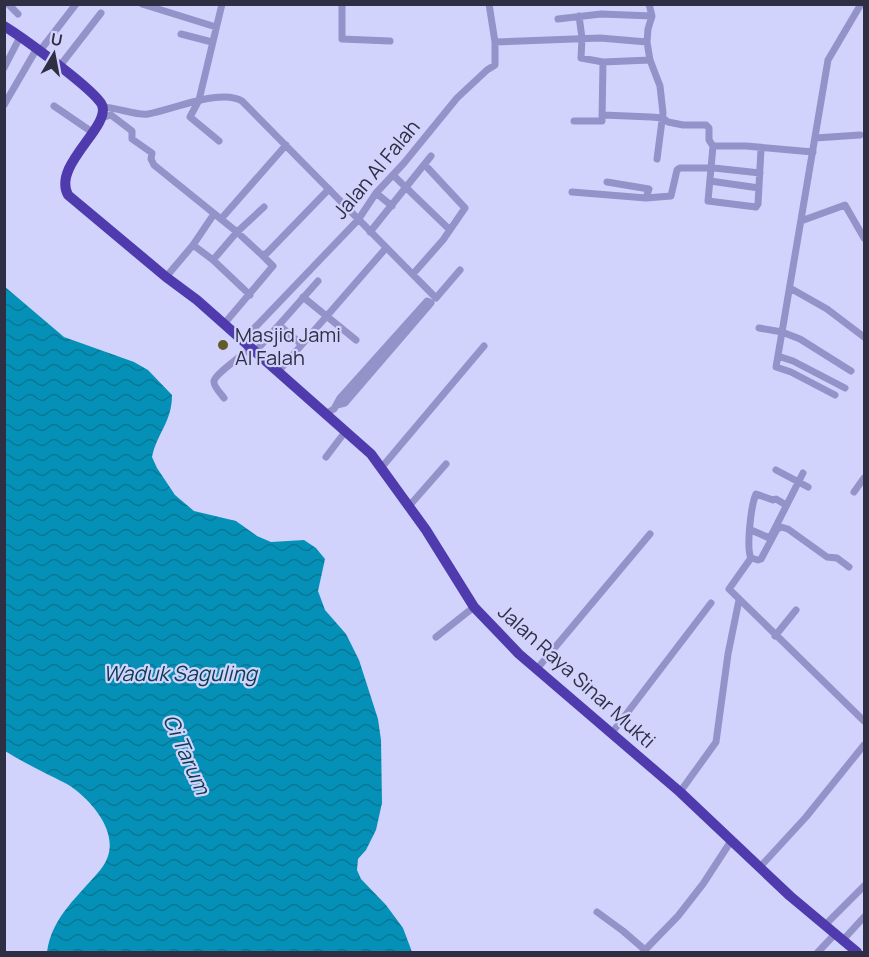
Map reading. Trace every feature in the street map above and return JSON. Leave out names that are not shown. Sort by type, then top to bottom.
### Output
[{"type":"highway","points":[[5,28],[85,87],[100,102],[102,112]]},
{"type":"highway","name":"Jalan Raya Sinar Mukti","points":[[102,112],[66,173],[64,182],[66,193],[165,277],[197,300],[371,454],[410,505],[474,607],[536,670],[680,792],[790,896],[857,952]]},
{"type":"street","points":[[8,4],[18,14]]},
{"type":"street","points":[[4,105],[38,51],[76,4]]},
{"type":"street","points":[[142,4],[216,27]]},
{"type":"street","points":[[342,4],[342,39],[390,41]]},
{"type":"street","name":"Jalan Al Falah","points":[[249,347],[358,220],[376,193],[457,98],[495,65],[495,42],[489,4]]},
{"type":"street","points":[[649,4],[652,16],[647,42],[650,60],[660,86],[663,118],[657,159]]},
{"type":"street","points":[[835,395],[791,372],[776,367],[828,60],[861,4]]},
{"type":"street","points":[[219,141],[190,117],[199,100],[221,5]]},
{"type":"street","points":[[59,67],[101,13]]},
{"type":"street","points":[[558,19],[601,14],[652,16]]},
{"type":"street","points":[[579,16],[583,59],[603,62],[650,60]]},
{"type":"street","points":[[181,34],[212,42]]},
{"type":"street","points":[[4,68],[20,37]]},
{"type":"street","points":[[495,42],[582,38],[647,42]]},
{"type":"street","points":[[574,122],[601,123],[603,62]]},
{"type":"street","points":[[102,112],[120,108],[144,115],[199,100],[235,96],[436,298],[460,270]]},
{"type":"street","points":[[54,106],[92,132]]},
{"type":"street","points":[[102,112],[132,130],[132,139],[153,153],[151,159],[154,165],[237,232],[273,266],[224,324]]},
{"type":"street","points":[[603,115],[663,118],[674,124],[707,125],[710,128],[709,140],[713,146],[708,200],[710,202],[757,206],[762,148]]},
{"type":"street","points":[[816,138],[860,135]]},
{"type":"street","points":[[221,219],[286,145]]},
{"type":"street","points":[[713,146],[813,152]]},
{"type":"street","points":[[370,232],[431,156]]},
{"type":"street","points":[[413,274],[450,230],[465,207],[424,165]]},
{"type":"street","points":[[572,192],[646,198],[671,196],[679,168],[714,168],[760,173]]},
{"type":"street","points":[[393,175],[450,230]]},
{"type":"street","points":[[710,181],[759,188]]},
{"type":"street","points":[[607,182],[649,189],[646,198]]},
{"type":"street","points":[[262,255],[267,253],[329,189]]},
{"type":"street","points":[[376,193],[392,206]]},
{"type":"street","points":[[801,221],[845,205],[864,238]]},
{"type":"street","points":[[213,260],[237,232],[264,207]]},
{"type":"street","points":[[165,277],[193,245],[214,214]]},
{"type":"street","points":[[193,245],[213,260],[250,295]]},
{"type":"street","points":[[278,372],[386,248]]},
{"type":"street","points":[[224,398],[214,384],[214,380],[249,347],[279,325],[318,281]]},
{"type":"street","points":[[790,288],[827,309],[864,337]]},
{"type":"street","points":[[303,297],[356,340]]},
{"type":"street","points":[[325,414],[341,402],[431,304],[429,301],[384,354]]},
{"type":"street","points":[[279,325],[302,344]]},
{"type":"street","points":[[759,328],[782,332],[800,339],[852,371]]},
{"type":"street","points":[[382,467],[484,346]]},
{"type":"street","points":[[778,356],[793,361],[845,388]]},
{"type":"street","points":[[326,458],[345,432]]},
{"type":"street","points":[[410,505],[446,464]]},
{"type":"street","points":[[776,470],[808,487]]},
{"type":"street","points":[[751,530],[770,537],[803,473]]},
{"type":"street","points":[[854,492],[864,478]]},
{"type":"street","points":[[751,558],[749,552],[752,503],[756,494],[776,499],[786,505]]},
{"type":"street","points":[[751,558],[761,559],[777,529],[781,527],[788,529],[827,557],[837,558],[849,567]]},
{"type":"street","points":[[536,670],[650,534]]},
{"type":"street","points":[[751,558],[729,587],[739,600],[864,722]]},
{"type":"street","points":[[680,792],[716,742],[728,654],[739,600]]},
{"type":"street","points":[[611,734],[711,603]]},
{"type":"street","points":[[436,637],[474,607]]},
{"type":"street","points":[[776,636],[796,610]]},
{"type":"street","points":[[760,867],[806,817],[864,745]]},
{"type":"street","points":[[597,912],[624,931],[644,951],[678,916],[703,884],[730,841]]},
{"type":"street","points":[[826,924],[864,886]]},
{"type":"street","points":[[818,952],[864,917]]},
{"type":"water","name":"Waduk Saguling","points":[[4,286],[64,337],[134,362],[148,370],[172,395],[170,413],[152,457],[175,495],[194,511],[236,521],[257,536],[271,542],[304,540],[316,548],[325,559],[318,591],[325,610],[346,634],[359,660],[378,719],[381,740],[382,803],[376,830],[366,850],[358,859],[357,870],[361,879],[386,905],[403,928],[412,952],[47,952],[60,917],[101,869],[110,847],[105,824],[82,795],[67,784],[5,751]]},
{"type":"place","name":"Masjid Jami Al Falah","points":[[223,345]]},
{"type":"water label","name":"Ci Tarum","points":[[187,754]]}]
